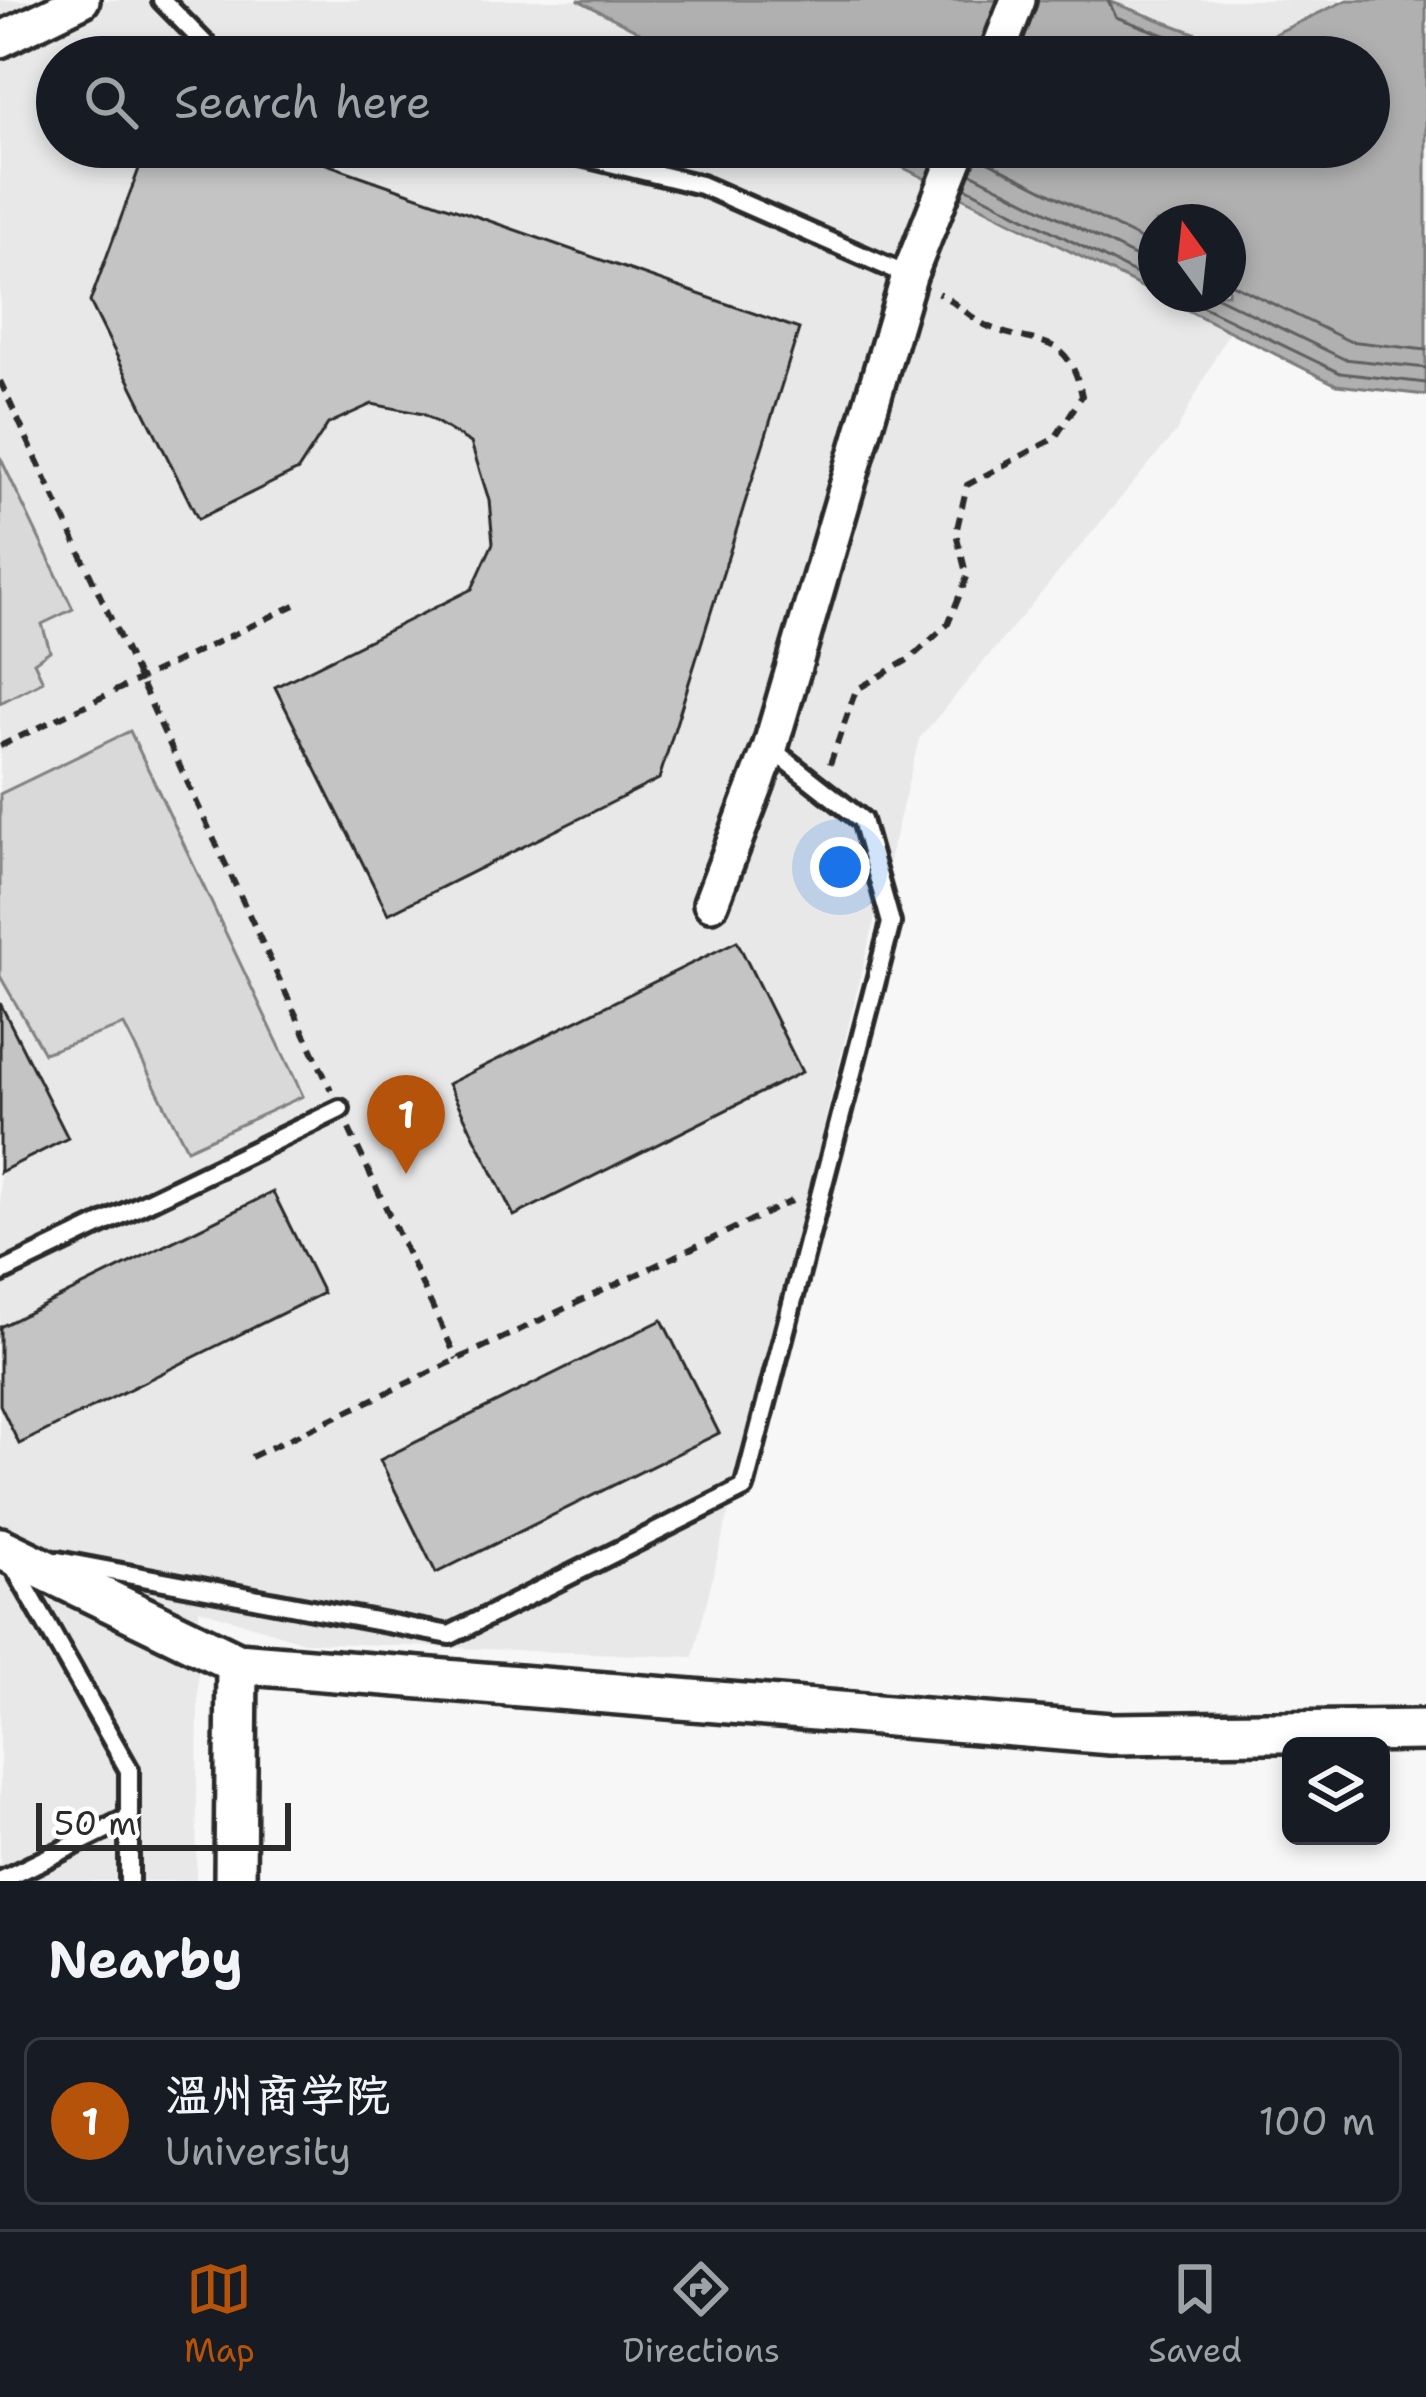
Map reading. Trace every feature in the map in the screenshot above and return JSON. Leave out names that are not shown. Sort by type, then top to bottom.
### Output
[{"type":"street","points":[[0,40],[82,0]]},
{"type":"street","points":[[1004,36],[1018,0]]},
{"type":"street","points":[[711,903],[770,748],[909,276],[951,168]]},
{"type":"street","points":[[2,1549],[237,1663],[1111,1734],[1426,1730]]},
{"type":"street","points":[[235,1881],[237,1663]]},
{"type":"lane","points":[[162,0],[197,36]]},
{"type":"lane","points":[[631,168],[701,185],[909,276]]},
{"type":"lane","points":[[2,1549],[450,1635],[744,1488],[891,923],[862,820],[770,748]]},
{"type":"lane","points":[[0,1273],[340,1109]]},
{"type":"lane","points":[[2,1549],[129,1770],[129,1881]]},
{"type":"lane","points":[[0,1881],[129,1818]]},
{"type":"path","points":[[822,789],[856,690],[911,658],[948,624],[967,577],[956,533],[967,485],[1055,439],[1082,395],[1076,370],[1054,343],[985,325],[909,276]]},
{"type":"path","points":[[0,381],[457,1359]]},
{"type":"path","points":[[0,746],[295,605]]},
{"type":"path","points":[[251,1456],[822,1187]]},
{"type":"shaded area","points":[[0,0],[1400,0],[1380,36],[36,36],[36,168],[1315,168],[1246,299],[1246,204],[1138,204],[1138,312],[1239,312],[1176,432],[919,739],[693,1657],[304,1642],[199,1609],[196,1881],[0,1881]]},
{"type":"shaded area","points":[[0,457],[73,609],[42,624],[50,651],[34,662],[43,681],[0,703]]},
{"type":"shaded area","points":[[130,731],[303,1096],[187,1149],[124,1025],[44,1053],[0,976],[0,794]]},
{"type":"water","points":[[578,0],[1106,0],[1202,36],[647,36]]},
{"type":"water","points":[[1347,0],[1426,0],[1426,395],[1337,385],[1191,312],[1246,312],[1246,204],[1138,204],[1138,285],[904,168],[1390,168],[1390,36],[1270,36]]},
{"type":"building","points":[[139,168],[338,168],[799,329],[659,779],[388,914],[275,687],[472,589],[493,543],[489,500],[471,443],[423,414],[372,404],[328,424],[298,470],[198,519],[90,302]]},
{"type":"building","points":[[737,941],[802,1072],[514,1216],[448,1084]]},
{"type":"building","points":[[0,1003],[68,1138],[0,1172]]},
{"type":"building","points":[[273,1192],[323,1293],[19,1444],[0,1405],[0,1327]]},
{"type":"building","points":[[662,1320],[719,1433],[436,1573],[380,1460]]},
{"type":"place","name":"温州商学院","points":[[406,1174]]}]
